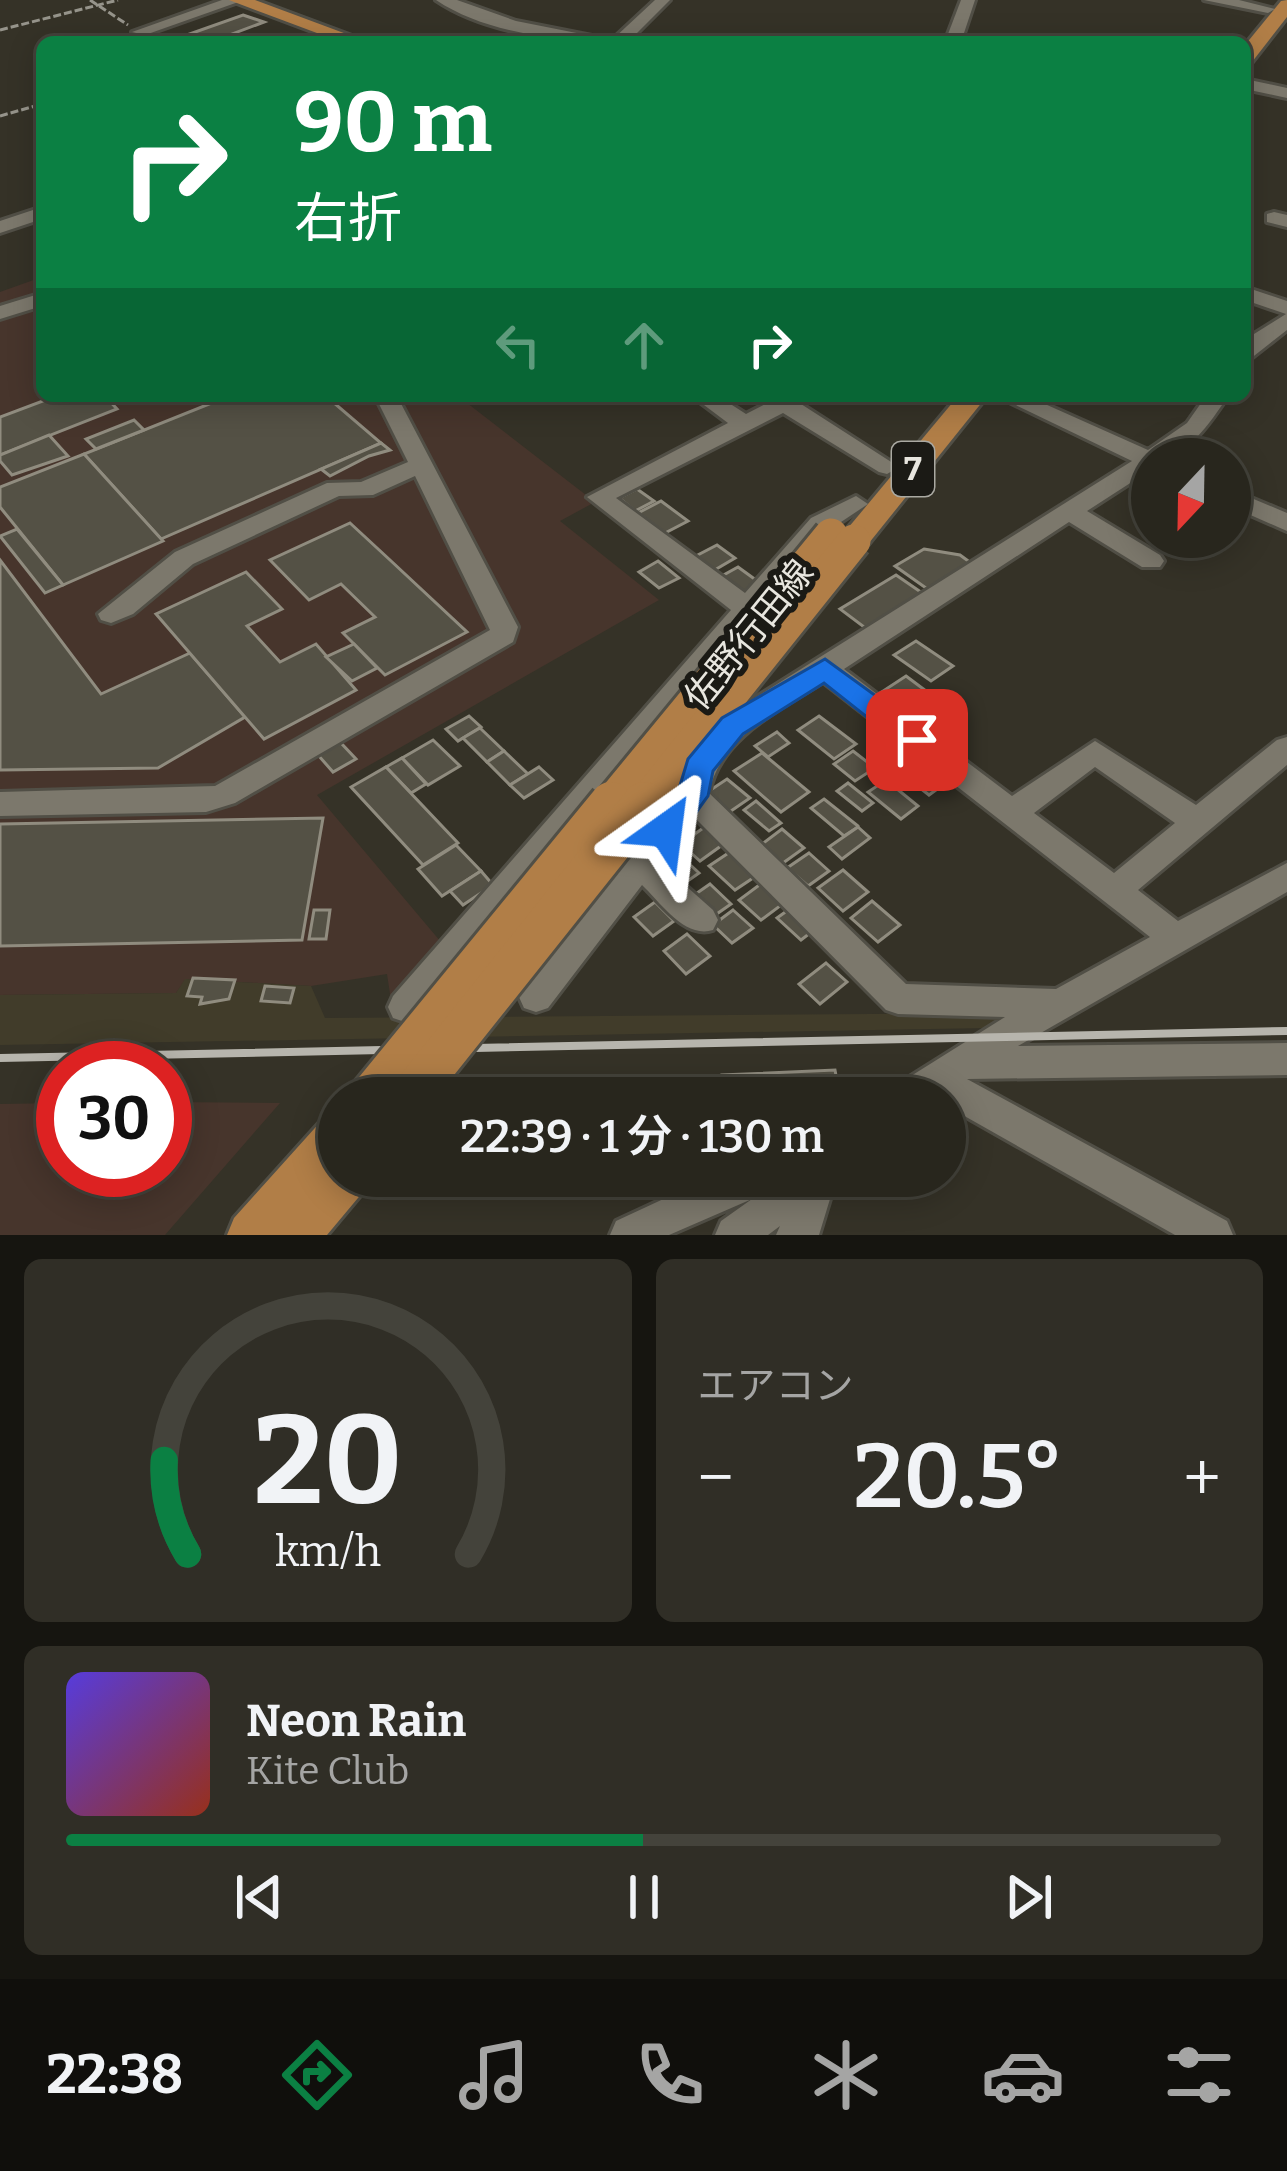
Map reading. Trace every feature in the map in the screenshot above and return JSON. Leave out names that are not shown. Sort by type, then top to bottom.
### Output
[{"type":"main road","points":[[238,0],[342,36]]},
{"type":"main road","points":[[1247,36],[1277,5]]},
{"type":"main road","points":[[1251,48],[1277,5]]},
{"type":"main road","name":"佐野行田線","points":[[425,1077],[847,527],[887,467],[942,402]]},
{"type":"main road","name":"佐野行田線","points":[[387,1077],[847,527],[967,402]]},
{"type":"main road","points":[[251,1235],[318,1158]]},
{"type":"main road","points":[[296,1235],[328,1197]]},
{"type":"street","points":[[140,32],[238,0]]},
{"type":"street","points":[[442,0],[513,25],[573,36]]},
{"type":"street","points":[[626,36],[663,0]]},
{"type":"street","points":[[955,36],[968,0]]},
{"type":"street","points":[[1211,0],[1277,5]]},
{"type":"street","points":[[140,32],[150,36]]},
{"type":"street","points":[[1251,74],[1287,74]]},
{"type":"street","points":[[1251,85],[1287,93]]},
{"type":"street","points":[[0,223],[36,212]]},
{"type":"street","points":[[1251,294],[1287,308]]},
{"type":"street","points":[[0,313],[36,301]]},
{"type":"street","points":[[1251,347],[1287,320]]},
{"type":"street","points":[[0,804],[206,800],[224,795],[503,635],[504,626],[475,563],[389,402]]},
{"type":"street","points":[[712,402],[746,424]]},
{"type":"street","points":[[747,608],[598,497],[746,424],[779,402]]},
{"type":"street","points":[[783,402],[887,467]]},
{"type":"street","points":[[1021,402],[1131,451]]},
{"type":"street","points":[[1181,438],[1195,428],[1213,402]]},
{"type":"street","points":[[111,614],[138,602],[159,570],[336,488],[364,490],[422,464]]},
{"type":"street","points":[[536,997],[693,796],[699,767],[733,726],[1131,471]]},
{"type":"street","points":[[1251,507],[1287,523]]},
{"type":"street","points":[[1066,509],[1151,561]]},
{"type":"street","points":[[405,1007],[518,872],[628,753],[820,524],[847,527]]},
{"type":"street","points":[[825,669],[1177,939]]},
{"type":"street","points":[[1113,892],[1287,748]]},
{"type":"street","points":[[1010,814],[1095,752],[1197,822]]},
{"type":"street","points":[[693,796],[898,999],[1059,1004]]},
{"type":"street","points":[[640,864],[700,920]]},
{"type":"street","points":[[939,1077],[1287,876]]},
{"type":"street","points":[[966,1078],[1287,1059]]},
{"type":"street","points":[[966,1098],[1214,1235]]},
{"type":"street","points":[[630,1235],[707,1197]]},
{"type":"street","points":[[735,1235],[785,1197]]},
{"type":"street","points":[[796,1235],[812,1197]]},
{"type":"path","points":[[90,0],[140,32]]},
{"type":"path","points":[[0,30],[118,0]]},
{"type":"path","points":[[0,116],[36,106]]},
{"type":"shaded area","points":[[36,279],[36,402],[466,402],[595,502],[560,521],[659,600],[317,795],[446,948],[392,1007],[387,974],[311,986],[186,979],[176,993],[0,995],[0,292]]},
{"type":"shaded area","points":[[185,979],[311,986],[325,1018],[1021,1013],[987,1028],[0,1045],[0,995],[176,993]]},
{"type":"shaded area","points":[[192,1102],[280,1103],[165,1235],[0,1235],[0,1104],[36,1103],[36,1197],[192,1197]]},
{"type":"building","points":[[243,15],[264,22],[227,36],[184,36]]},
{"type":"building","points":[[40,402],[111,402],[117,409],[0,455],[0,417]]},
{"type":"building","points":[[214,402],[333,402],[381,443],[161,539],[84,454]]},
{"type":"building","points":[[134,420],[144,430],[96,449],[86,439]]},
{"type":"building","points":[[49,435],[68,456],[12,475],[0,461],[0,455]]},
{"type":"building","points":[[381,443],[390,450],[330,476],[321,469]]},
{"type":"building","points":[[84,454],[163,541],[63,585],[0,507],[0,487]]},
{"type":"building","points":[[637,489],[654,501],[635,511],[619,498]]},
{"type":"building","points":[[661,501],[688,521],[665,533],[638,513]]},
{"type":"building","points":[[350,523],[467,632],[385,675],[343,633],[375,617],[341,584],[309,600],[270,560]]},
{"type":"building","points":[[17,529],[63,585],[45,593],[0,536]]},
{"type":"building","points":[[717,545],[735,558],[713,571],[694,557]]},
{"type":"building","points":[[924,549],[960,555],[975,566],[933,593],[895,566]]},
{"type":"building","points":[[0,560],[101,694],[190,653],[245,717],[158,768],[0,770]]},
{"type":"building","points":[[658,561],[679,578],[659,588],[639,572]]},
{"type":"building","points":[[738,567],[760,583],[742,594],[720,577]]},
{"type":"building","points":[[246,572],[282,609],[247,626],[280,662],[316,644],[356,690],[264,739],[156,614]]},
{"type":"building","points":[[896,575],[928,597],[872,633],[840,609]]},
{"type":"building","points":[[916,641],[953,666],[931,681],[894,655]]},
{"type":"building","points":[[354,644],[377,668],[352,681],[326,657]]},
{"type":"building","points":[[906,676],[926,691],[897,710],[877,695]]},
{"type":"building","points":[[469,716],[481,727],[458,741],[446,729]]},
{"type":"building","points":[[819,716],[856,744],[834,759],[798,730]]},
{"type":"building","points":[[480,728],[504,751],[487,762],[463,738]]},
{"type":"building","points":[[777,732],[789,743],[768,757],[755,746]]},
{"type":"building","points":[[433,740],[460,766],[428,785],[402,758]]},
{"type":"building","points":[[341,743],[356,759],[333,772],[318,755]]},
{"type":"building","points":[[504,751],[528,774],[510,785],[487,762]]},
{"type":"building","points":[[853,751],[875,768],[855,781],[834,764]]},
{"type":"building","points":[[762,753],[809,792],[781,812],[734,771]]},
{"type":"building","points":[[402,758],[426,784],[411,793],[386,767]]},
{"type":"building","points":[[923,758],[951,779],[929,795],[901,773]]},
{"type":"building","points":[[386,767],[458,843],[423,865],[351,787]]},
{"type":"building","points":[[539,767],[553,780],[524,798],[510,785]]},
{"type":"building","points":[[727,779],[750,798],[728,813],[706,793]]},
{"type":"building","points":[[886,780],[918,806],[901,819],[868,792]]},
{"type":"building","points":[[848,783],[873,803],[862,811],[837,791]]},
{"type":"building","points":[[824,799],[858,827],[844,836],[811,808]]},
{"type":"building","points":[[756,801],[781,823],[769,831],[744,810]]},
{"type":"building","points":[[323,818],[302,940],[0,946],[0,824]]},
{"type":"building","points":[[706,826],[725,843],[700,861],[681,844]]},
{"type":"building","points":[[858,827],[870,838],[842,859],[829,847]]},
{"type":"building","points":[[782,829],[804,848],[783,863],[762,844]]},
{"type":"building","points":[[456,845],[481,871],[442,896],[418,869]]},
{"type":"building","points":[[730,852],[756,876],[735,890],[709,866]]},
{"type":"building","points":[[809,853],[829,871],[808,886],[787,868]]},
{"type":"building","points":[[681,856],[699,873],[679,887],[660,869]]},
{"type":"building","points":[[843,870],[868,892],[843,911],[818,888]]},
{"type":"building","points":[[481,871],[493,885],[463,905],[450,891]]},
{"type":"building","points":[[762,883],[784,903],[761,920],[739,900]]},
{"type":"building","points":[[710,884],[731,904],[708,920],[687,900]]},
{"type":"building","points":[[872,901],[900,925],[878,942],[851,918]]},
{"type":"building","points":[[655,902],[674,921],[653,936],[634,917]]},
{"type":"building","points":[[798,903],[822,924],[801,940],[777,918]]},
{"type":"building","points":[[314,910],[330,910],[326,939],[309,939]]},
{"type":"building","points":[[733,910],[753,928],[732,943],[713,925]]},
{"type":"building","points":[[687,934],[710,956],[686,974],[664,951]]},
{"type":"building","points":[[826,963],[847,982],[820,1004],[799,984]]},
{"type":"building","points":[[193,978],[235,980],[229,999],[200,1004],[202,997],[187,996]]},
{"type":"building","points":[[265,986],[294,988],[290,1003],[261,1001]]},
{"type":"building","points":[[835,1070],[836,1077],[722,1077]]},
{"type":"railway","points":[[0,1058],[1287,1031]]},
{"type":"route","points":[[666,830],[693,796],[699,767],[733,726],[825,669],[917,740]]}]
